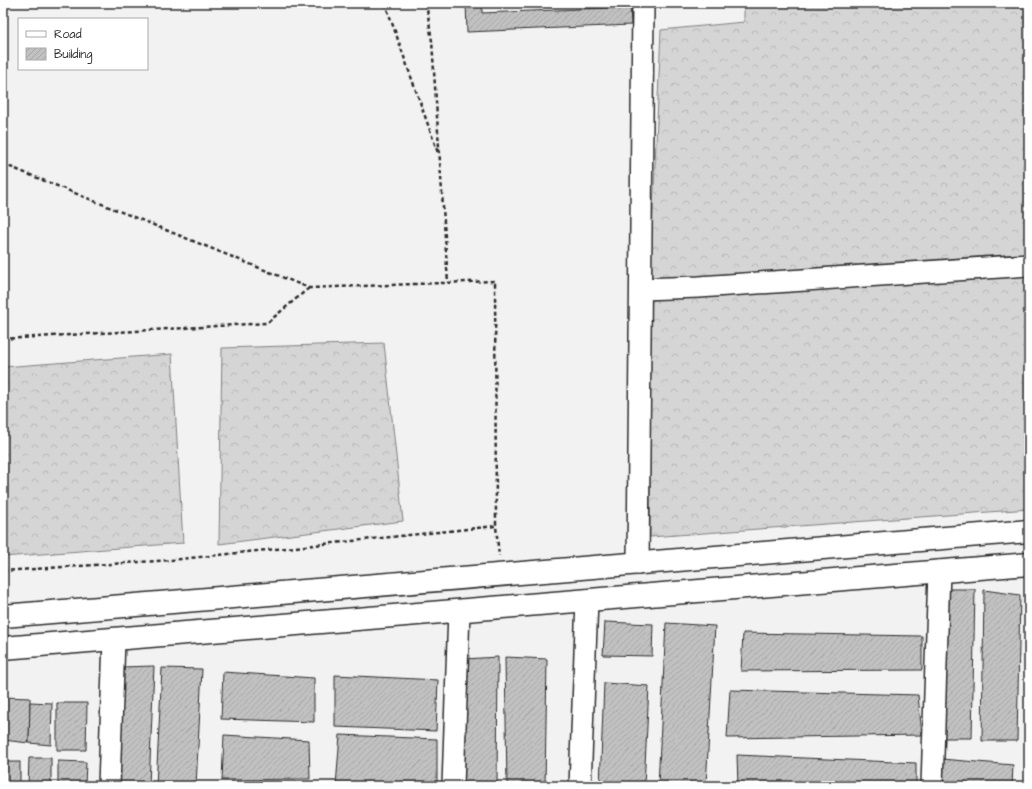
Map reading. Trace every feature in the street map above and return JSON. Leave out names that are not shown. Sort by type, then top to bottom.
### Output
[{"type":"main road","points":[[3,616],[1029,531]]},
{"type":"main road","points":[[3,648],[1029,564]]},
{"type":"street","points":[[638,564],[643,3]]},
{"type":"street","points":[[641,289],[699,287],[1029,265]]},
{"type":"street","points":[[932,786],[939,571]]},
{"type":"street","points":[[580,786],[587,600]]},
{"type":"street","points":[[453,786],[459,611]]},
{"type":"street","points":[[109,786],[114,639]]},
{"type":"path","points":[[385,3],[440,157]]},
{"type":"path","points":[[426,3],[432,41],[448,283]]},
{"type":"path","points":[[3,164],[310,288],[495,281],[496,526],[501,575]]},
{"type":"path","points":[[3,339],[267,322],[310,288]]},
{"type":"path","points":[[3,571],[171,560],[496,526]]},
{"type":"green space","points":[[744,3],[1029,3],[1029,509],[650,537],[650,279],[661,30],[744,22]]},
{"type":"green space","points":[[384,343],[403,521],[219,544],[222,348]]},
{"type":"green space","points":[[172,354],[183,543],[3,557],[3,367]]},
{"type":"building","points":[[466,3],[482,3],[482,13],[630,7],[631,25],[467,32]]},
{"type":"building","points":[[945,589],[975,589],[972,738],[942,738]]},
{"type":"building","points":[[984,590],[1020,595],[1017,741],[982,741]]},
{"type":"building","points":[[605,622],[653,624],[652,656],[603,655]]},
{"type":"building","points":[[666,623],[715,626],[706,786],[658,786]]},
{"type":"building","points":[[743,633],[922,636],[922,670],[741,671]]},
{"type":"building","points":[[498,657],[497,786],[461,786],[464,659]]},
{"type":"building","points":[[505,657],[547,659],[545,786],[507,786]]},
{"type":"building","points":[[154,666],[149,786],[116,786],[121,667]]},
{"type":"building","points":[[162,668],[202,669],[196,786],[156,786]]},
{"type":"building","points":[[223,672],[314,678],[314,722],[221,719]]},
{"type":"building","points":[[335,675],[438,680],[436,731],[335,727]]},
{"type":"building","points":[[604,683],[649,686],[644,786],[600,786]]},
{"type":"building","points":[[730,690],[918,695],[922,735],[727,738]]},
{"type":"building","points":[[3,697],[30,698],[29,743],[3,740]]},
{"type":"building","points":[[30,702],[52,703],[51,745],[29,743]]},
{"type":"building","points":[[57,703],[87,703],[86,750],[57,750]]},
{"type":"building","points":[[224,735],[309,740],[310,779],[222,780]]},
{"type":"building","points":[[340,735],[437,739],[437,786],[336,786]]},
{"type":"building","points":[[737,755],[916,763],[916,786],[738,786]]},
{"type":"building","points":[[29,758],[51,758],[51,786],[28,786]]},
{"type":"building","points":[[941,759],[1013,765],[1012,786],[940,786]]},
{"type":"building","points":[[58,761],[86,762],[85,786],[58,786]]},
{"type":"building","points":[[3,762],[20,762],[20,786],[3,786]]}]
